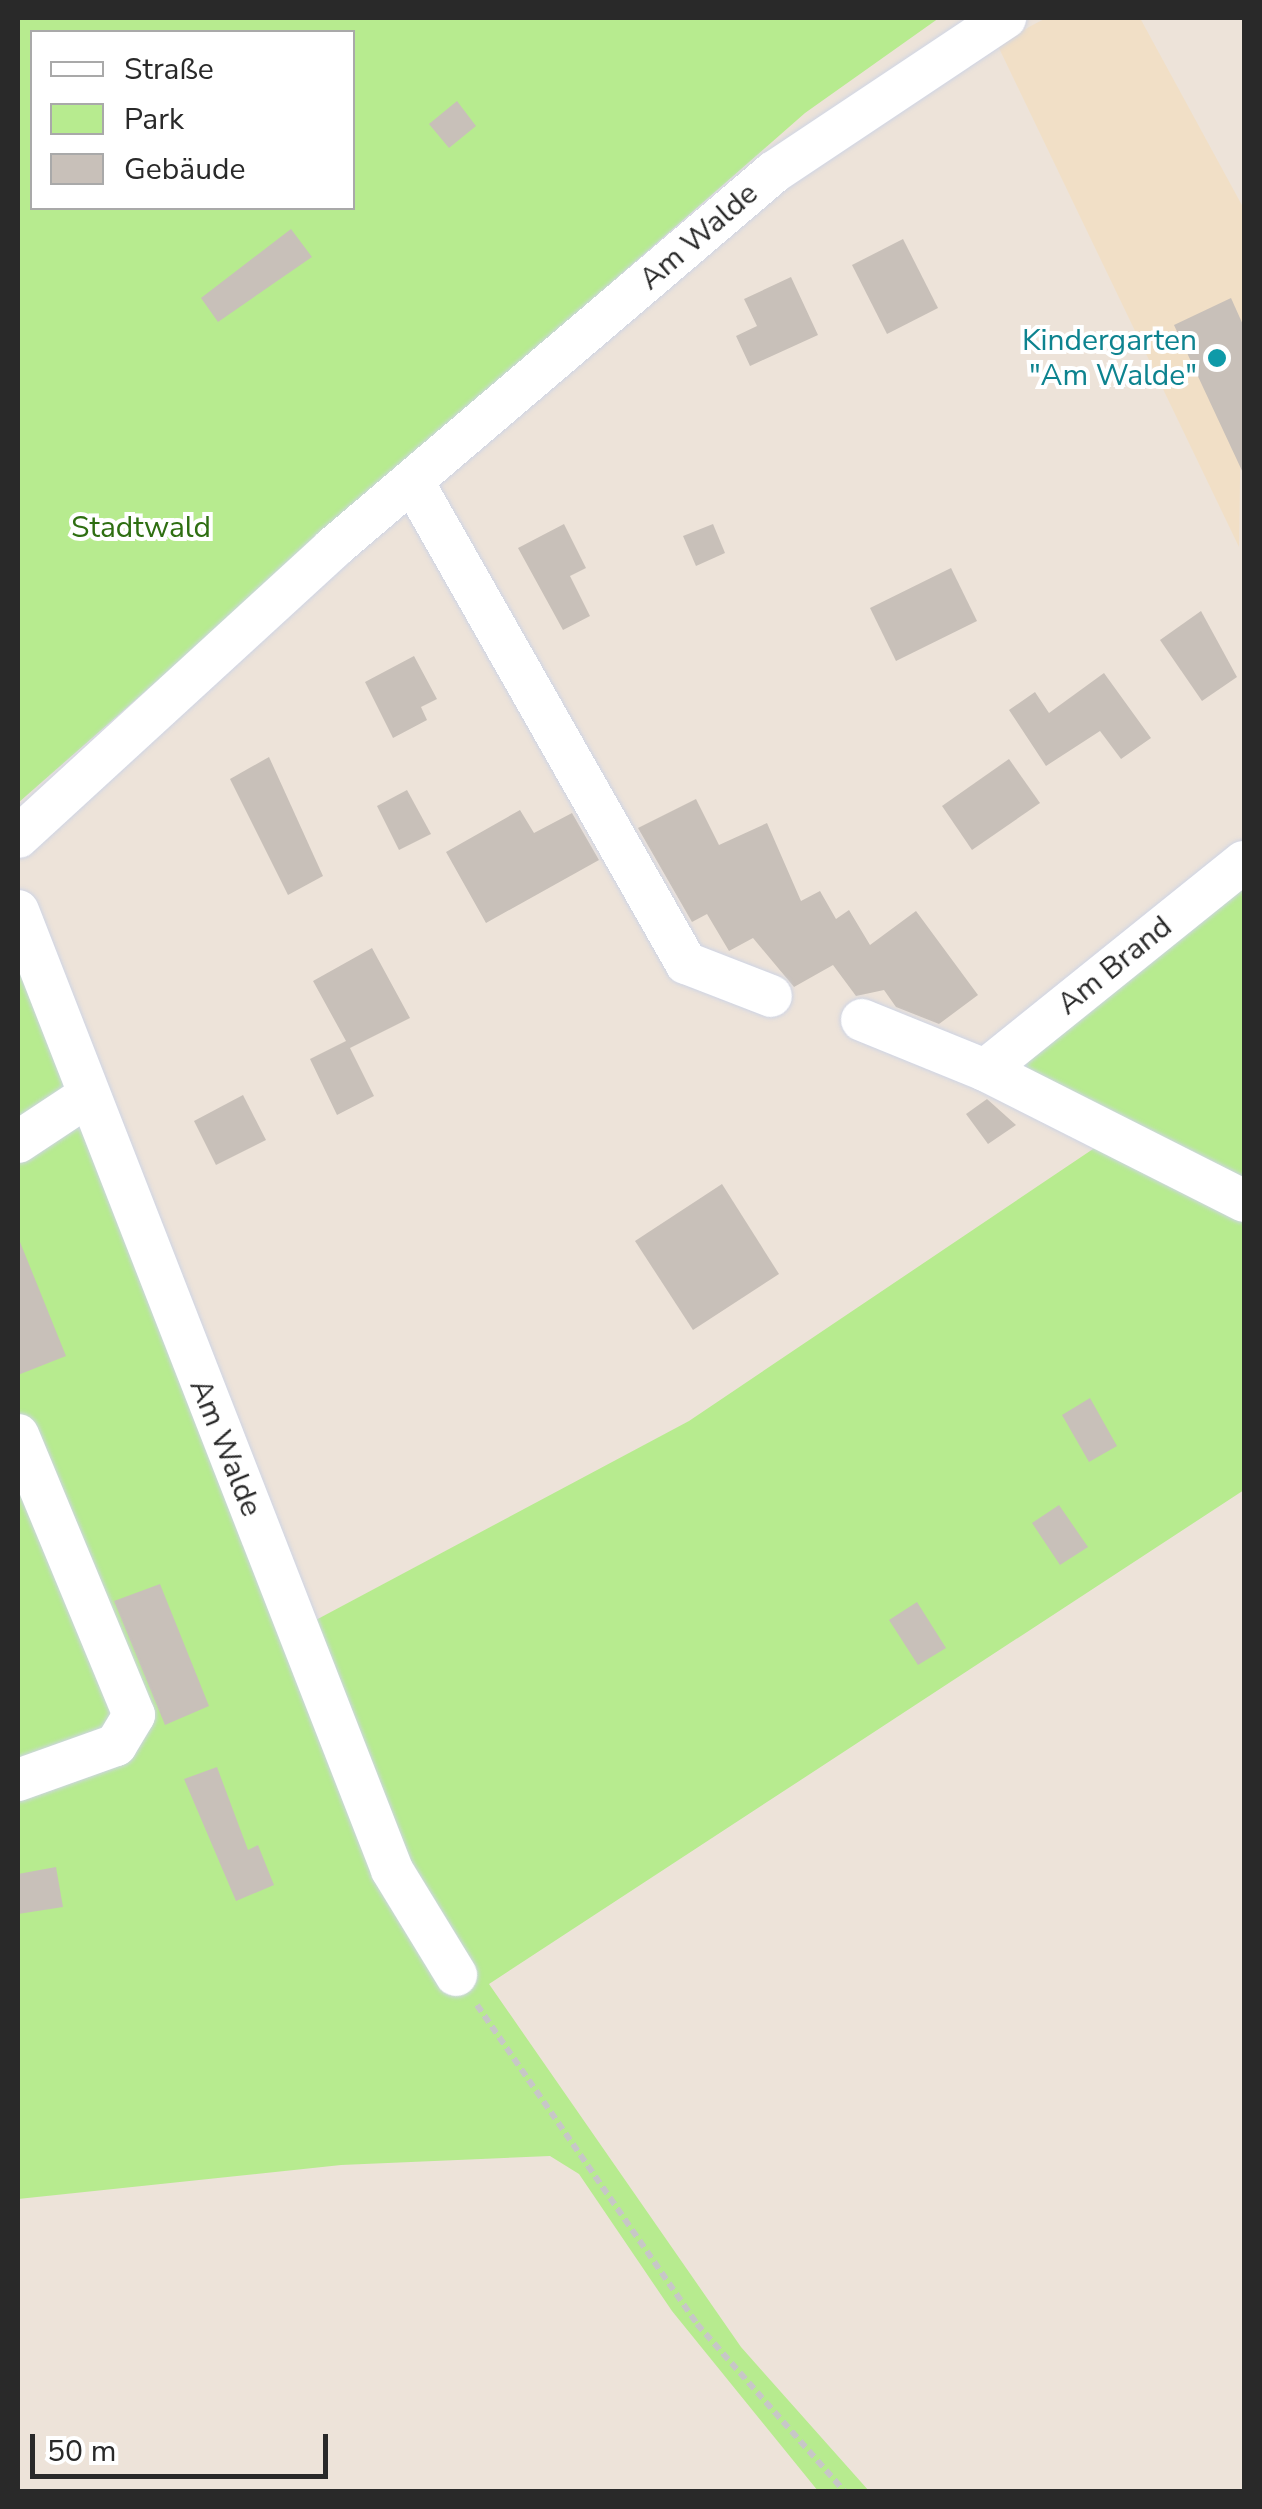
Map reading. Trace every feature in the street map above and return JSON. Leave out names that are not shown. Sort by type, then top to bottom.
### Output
[{"type":"street","name":"Am Walde","points":[[18,837],[414,484],[832,126],[1005,18]]},
{"type":"street","points":[[414,484],[686,963],[770,996]]},
{"type":"street","name":"Am Brand","points":[[985,1070],[1244,862]]},
{"type":"street","name":"Am Walde","points":[[18,910],[86,1097],[392,1870],[456,1975]]},
{"type":"street","points":[[862,1020],[985,1070],[1244,1200]]},
{"type":"street","points":[[18,1142],[86,1097]]},
{"type":"street","points":[[18,1435],[134,1715],[116,1745],[18,1780]]},
{"type":"path","points":[[456,1975],[697,2324],[844,2492]]},
{"type":"shaded area","points":[[1046,18],[1140,18],[1244,209],[1239,547],[997,44]]},
{"type":"green space","name":"Stadtwald","points":[[18,18],[939,18],[805,113],[18,803]]},
{"type":"green space","points":[[1244,844],[1244,1490],[489,1984],[741,2347],[869,2491],[818,2491],[672,2311],[579,2174],[550,2156],[341,2165],[18,2199],[18,960],[284,1637],[689,1421],[1096,1147],[951,1071]]},
{"type":"building","points":[[457,101],[476,126],[449,148],[429,124]]},
{"type":"building","points":[[291,229],[312,257],[218,322],[201,298]]},
{"type":"building","points":[[903,239],[938,308],[887,334],[852,265]]},
{"type":"building","points":[[791,277],[818,335],[750,366],[736,336],[757,326],[744,299]]},
{"type":"building","name":"Kindergarten \"Am Walde\"","points":[[1231,298],[1244,327],[1244,475],[1174,325]]},
{"type":"building","points":[[564,524],[586,568],[570,576],[590,616],[563,630],[518,548]]},
{"type":"building","points":[[713,524],[725,553],[696,566],[683,536]]},
{"type":"building","points":[[951,568],[977,621],[896,661],[870,608]]},
{"type":"building","points":[[1201,611],[1237,677],[1202,701],[1160,640]]},
{"type":"building","points":[[414,656],[437,699],[421,707],[427,720],[393,738],[365,682]]},
{"type":"building","points":[[1104,673],[1151,738],[1121,759],[1100,731],[1046,766],[1009,710],[1035,692],[1049,713]]},
{"type":"building","points":[[269,757],[323,876],[288,895],[230,779]]},
{"type":"building","points":[[1009,759],[1040,803],[972,850],[942,806]]},
{"type":"building","points":[[407,790],[431,834],[399,850],[377,806]]},
{"type":"building","points":[[696,799],[719,845],[767,823],[801,901],[820,891],[836,919],[849,910],[870,945],[916,911],[978,995],[939,1024],[896,1007],[884,990],[856,996],[833,965],[794,987],[753,938],[729,951],[707,914],[692,922],[638,828]]},
{"type":"building","points":[[520,810],[534,833],[572,813],[599,860],[486,923],[446,852]]},
{"type":"building","points":[[372,948],[410,1018],[350,1048],[374,1096],[337,1115],[310,1059],[346,1041],[313,981]]},
{"type":"building","points":[[243,1095],[266,1140],[216,1165],[194,1121]]},
{"type":"building","points":[[987,1099],[1016,1125],[988,1144],[966,1114]]},
{"type":"building","points":[[722,1184],[779,1274],[693,1330],[635,1241]]},
{"type":"building","points":[[18,1237],[66,1356],[18,1375]]},
{"type":"building","points":[[1090,1398],[1117,1446],[1089,1462],[1062,1415]]},
{"type":"building","points":[[1059,1505],[1088,1547],[1060,1565],[1032,1523]]},
{"type":"building","points":[[160,1584],[209,1706],[165,1725],[114,1601]]},
{"type":"building","points":[[917,1602],[946,1648],[918,1665],[889,1620]]},
{"type":"building","points":[[217,1767],[248,1850],[258,1845],[274,1885],[236,1901],[184,1779]]},
{"type":"building","points":[[56,1867],[63,1907],[18,1914],[18,1874]]},
{"type":"place","name":"Kindergarten \"Am Walde\"","points":[[1217,358]]}]
